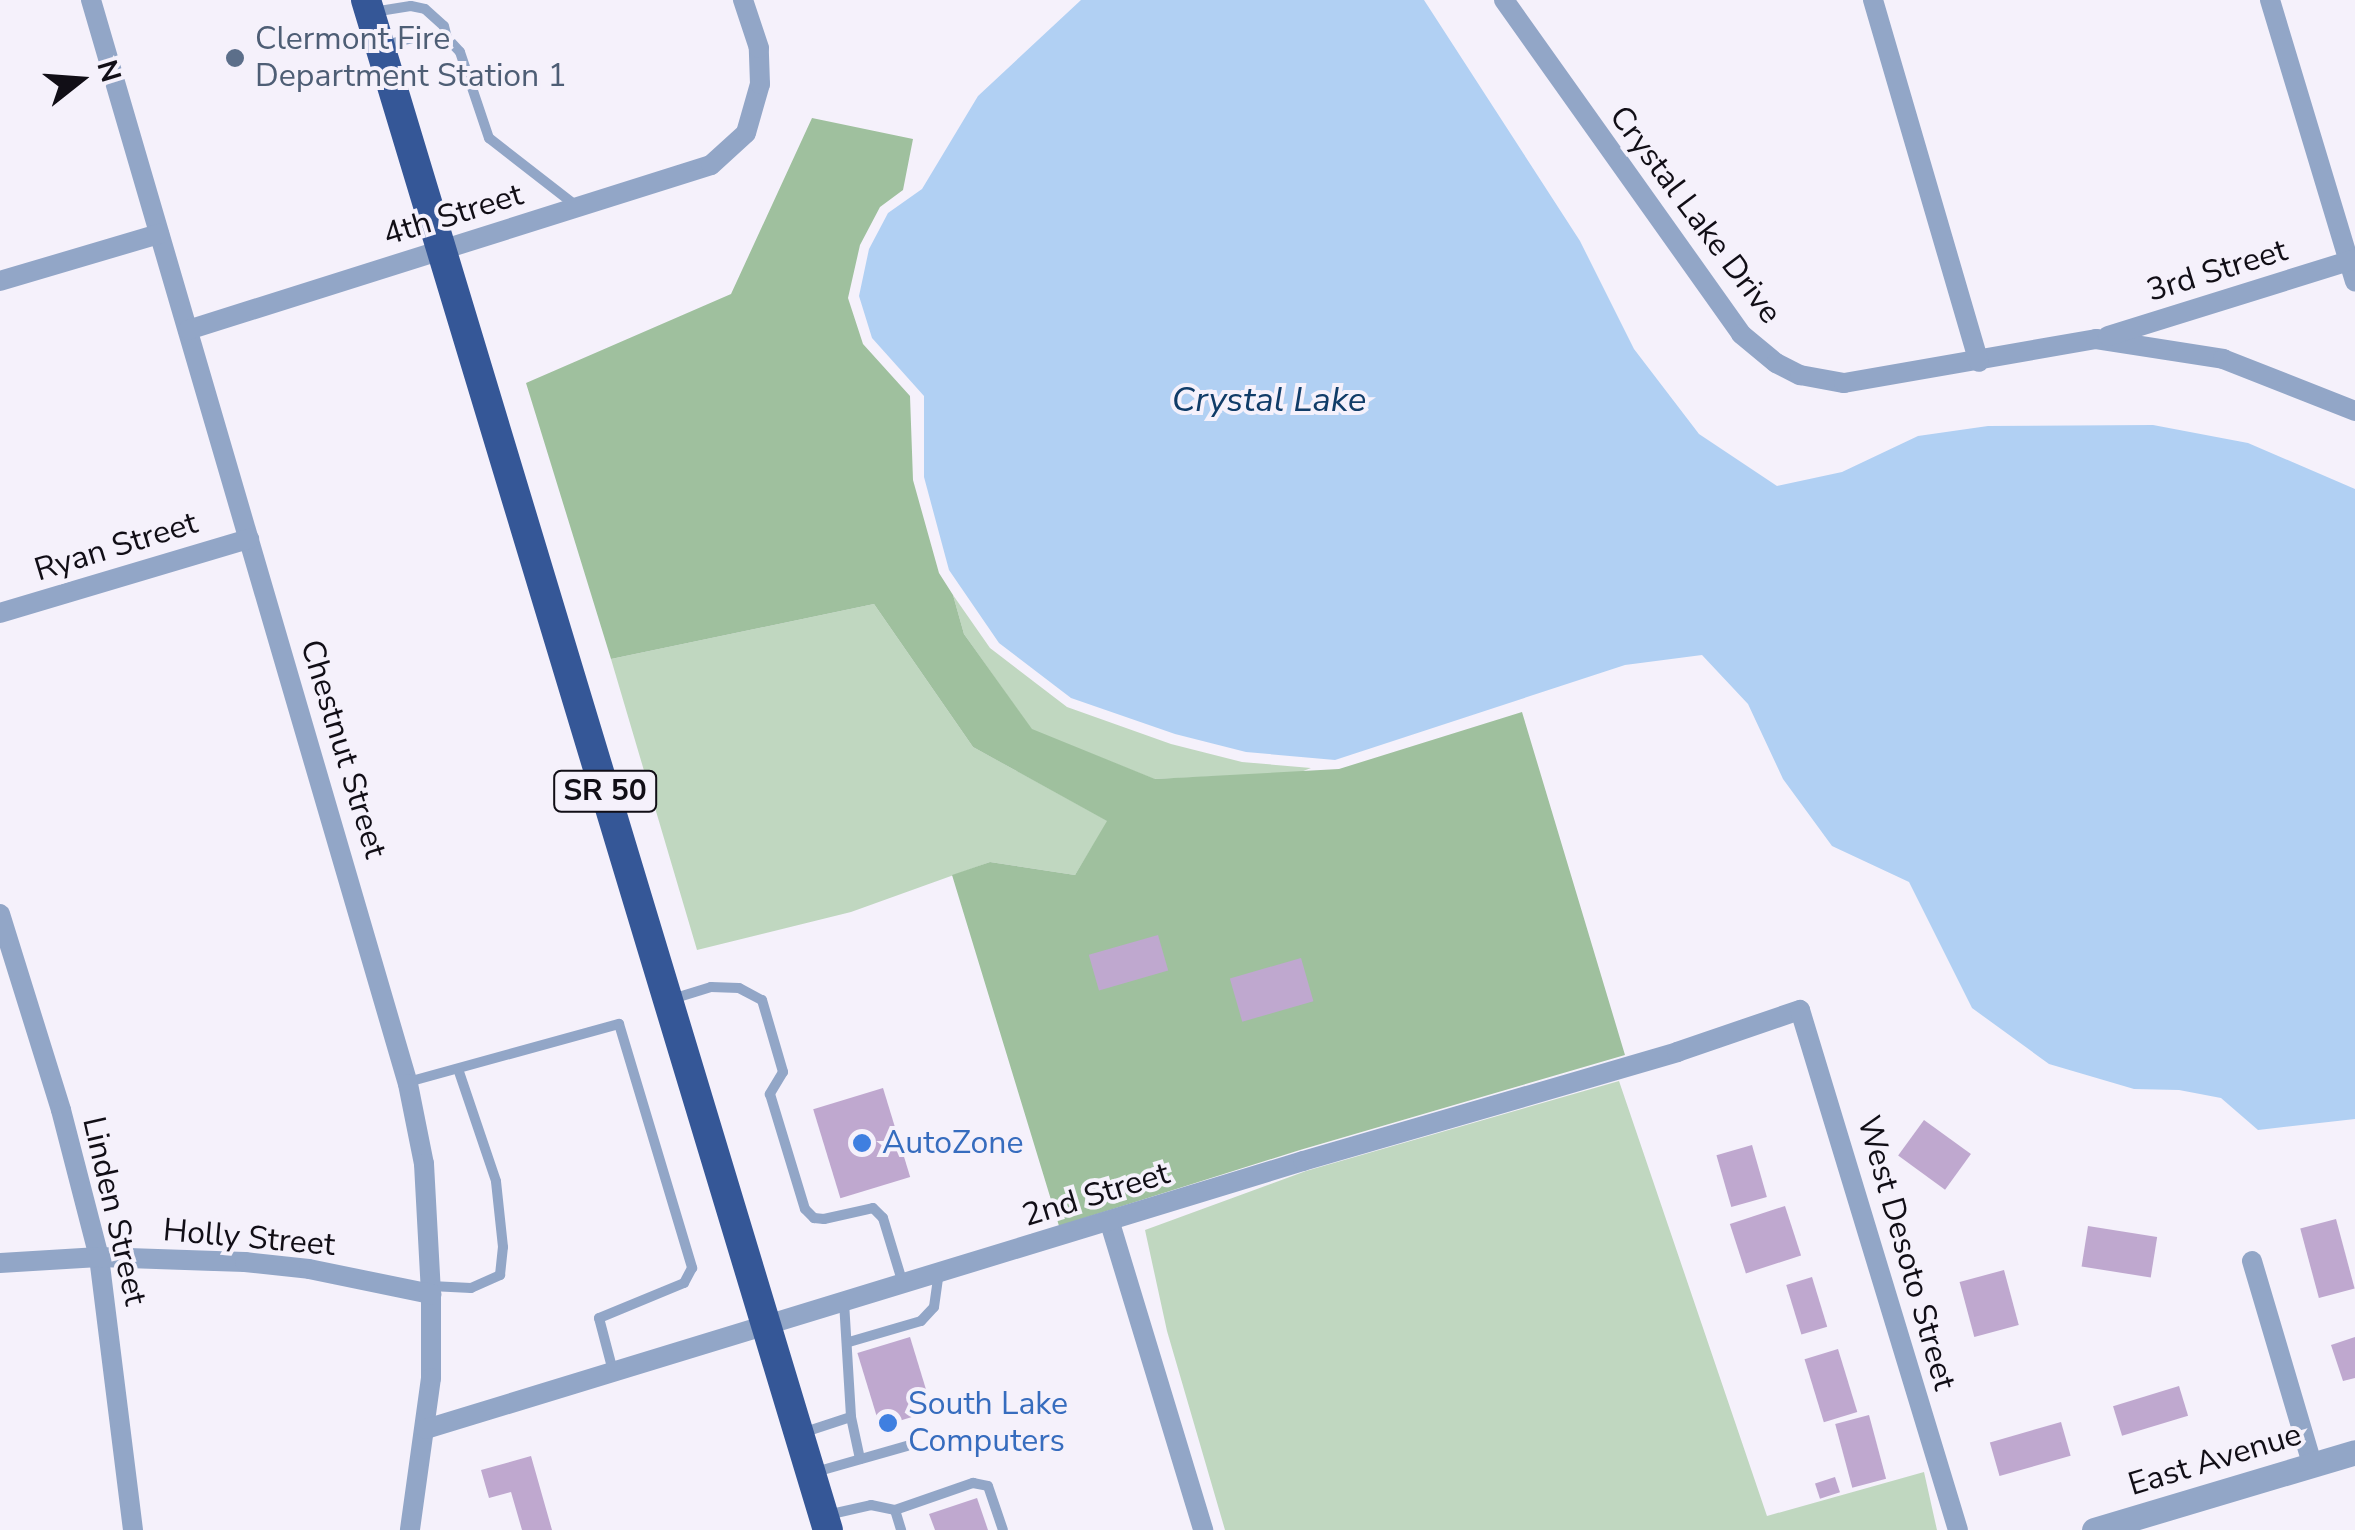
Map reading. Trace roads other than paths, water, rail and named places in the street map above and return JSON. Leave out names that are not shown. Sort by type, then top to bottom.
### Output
[{"type":"highway","name":"SR 50","points":[[368,6],[826,1523]]},
{"type":"street","name":"Chestnut Street","points":[[92,0],[408,1082],[424,1164],[431,1290],[426,1429],[410,1530]]},
{"type":"street","name":"4th Street","points":[[188,330],[691,174],[732,150],[746,133],[760,84],[759,48],[744,0]]},
{"type":"street","name":"Crystal Lake Drive","points":[[1504,0],[1752,346],[1800,374],[1844,383],[2096,339],[2223,359],[2355,411]]},
{"type":"street","points":[[1873,0],[1979,362]]},
{"type":"street","points":[[2270,0],[2353,266]]},
{"type":"street","points":[[0,281],[158,234]]},
{"type":"street","name":"3rd Street","points":[[2096,339],[2353,266]]},
{"type":"street","name":"Ryan Street","points":[[0,612],[249,539]]},
{"type":"street","name":"Linden Street","points":[[0,914],[75,1159],[99,1257],[134,1530]]},
{"type":"street","name":"West Desoto Street","points":[[1782,1016],[1800,1010],[1958,1530]]},
{"type":"street","name":"2nd Street","points":[[426,1429],[1110,1223],[1303,1160],[1677,1052],[1782,1016]]},
{"type":"street","points":[[1110,1223],[1204,1530]]},
{"type":"street","name":"Holly Street","points":[[0,1263],[99,1257],[245,1262],[431,1290]]},
{"type":"street","points":[[2252,1261],[2312,1464]]},
{"type":"street","name":"East Avenue","points":[[2094,1530],[2355,1452]]},
{"type":"lane","points":[[368,6],[425,9],[444,26],[447,38],[460,52],[489,138],[579,208]]},
{"type":"lane","points":[[380,46],[417,37],[447,38]]},
{"type":"lane","points":[[668,1000],[712,988],[739,988],[762,1000],[783,1072],[770,1094],[806,1209],[814,1218],[824,1219],[873,1208],[883,1218],[903,1284]]},
{"type":"lane","points":[[408,1082],[619,1024],[692,1268],[684,1282],[599,1318],[613,1372]]},
{"type":"lane","points":[[431,1290],[471,1288],[500,1276],[503,1247],[496,1181],[458,1069]]},
{"type":"lane","points":[[849,1342],[922,1322],[934,1307],[939,1273]]},
{"type":"lane","points":[[844,1301],[851,1417],[860,1460]]},
{"type":"lane","points":[[799,1434],[851,1417]]},
{"type":"lane","points":[[811,1474],[907,1446]]},
{"type":"lane","points":[[826,1523],[872,1505],[895,1510],[973,1484],[988,1486],[1003,1530]]},
{"type":"lane","points":[[895,1510],[901,1530]]},
{"type":"water","name":"Crystal Lake","points":[[1081,0],[1424,0],[1580,241],[1634,349],[1699,434],[1777,486],[1842,472],[1918,436],[1988,426],[2153,425],[2248,443],[2355,489],[2355,1119],[2258,1130],[2221,1098],[2179,1090],[2134,1089],[2049,1064],[1972,1008],[1909,882],[1832,846],[1783,779],[1748,704],[1702,655],[1625,665],[1335,760],[1246,752],[1175,734],[1071,698],[999,643],[949,570],[924,477],[924,396],[872,338],[859,296],[869,249],[888,213],[922,189],[978,96]]},
{"type":"place","name":"Clermont Fire Department Station 1","points":[[235,58]]},
{"type":"place","name":"AutoZone","points":[[862,1143]]},
{"type":"place","name":"South Lake Computers","points":[[888,1423]]}]
